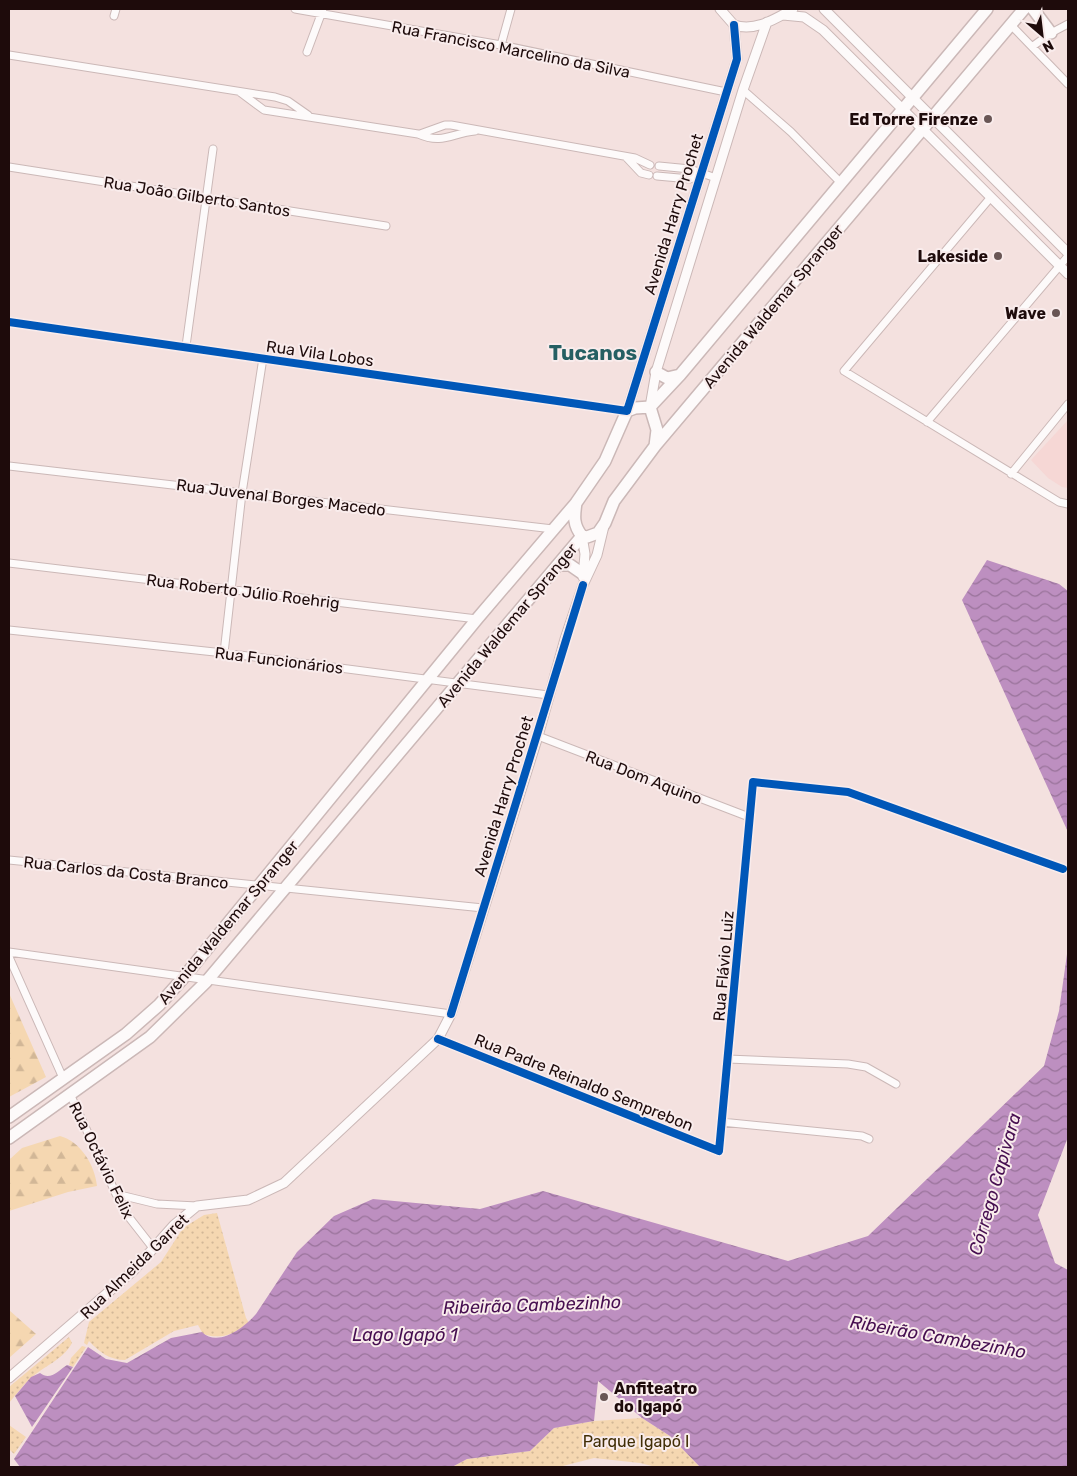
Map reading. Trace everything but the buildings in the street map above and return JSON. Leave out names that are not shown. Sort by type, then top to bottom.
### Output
[{"type":"main road","name":"Avenida Waldemar Spranger","points":[[650,407],[680,375],[987,9]]},
{"type":"main road","name":"Avenida Waldemar Spranger","points":[[9,1138],[150,1037],[206,982],[582,536],[587,537],[598,533],[605,523],[614,501],[655,446],[1024,9]]},
{"type":"main road","points":[[1033,9],[1051,33]]},
{"type":"main road","points":[[656,372],[667,378],[680,375]]},
{"type":"main road","points":[[627,411],[635,408],[650,407],[657,430],[655,446]]},
{"type":"main road","name":"Avenida Waldemar Spranger","points":[[9,1117],[126,1034],[159,1005],[184,977],[366,757],[477,619],[576,503],[605,461],[627,411]]},
{"type":"main road","points":[[576,503],[575,525],[582,536]]},
{"type":"main road","points":[[559,564],[570,566],[583,580]]},
{"type":"main road","points":[[366,757],[386,768]]},
{"type":"street","name":"Rua Francisco Marcelino da Silva","points":[[295,9],[322,11],[501,45],[726,92]]},
{"type":"street","points":[[501,45],[511,9]]},
{"type":"street","points":[[720,9],[734,25],[749,28],[794,9]]},
{"type":"street","points":[[824,9],[1068,252]]},
{"type":"street","points":[[308,52],[322,11]]},
{"type":"street","points":[[783,15],[804,17],[812,20],[1068,274]]},
{"type":"street","name":"Avenida Harry Prochet","points":[[650,407],[656,372],[743,90],[767,22]]},
{"type":"street","points":[[1010,24],[1068,84]]},
{"type":"street","points":[[1033,46],[1068,24]]},
{"type":"street","name":"Avenida Harry Prochet","points":[[627,411],[737,59],[734,25]]},
{"type":"street","points":[[11,57],[239,93],[263,95],[288,101],[308,116]]},
{"type":"street","points":[[743,90],[791,132],[841,183]]},
{"type":"street","points":[[239,93],[264,110],[418,134],[428,139],[442,140],[475,131]]},
{"type":"street","points":[[257,105],[258,99],[263,95]]},
{"type":"street","points":[[284,114],[288,109],[288,101]]},
{"type":"street","points":[[418,134],[440,126],[451,125],[475,131],[626,156],[635,158],[647,163],[645,174],[626,156]]},
{"type":"street","points":[[451,125],[453,130],[452,137]]},
{"type":"street","points":[[440,126],[439,132],[442,140]]},
{"type":"street","points":[[186,346],[208,197],[213,149]]},
{"type":"street","points":[[659,166],[690,169],[700,174]]},
{"type":"street","name":"Rua João Gilberto Santos","points":[[9,167],[386,226]]},
{"type":"street","points":[[657,176],[690,179],[700,174]]},
{"type":"street","name":"Avenida Harry Prochet","points":[[700,174],[716,178]]},
{"type":"street","points":[[991,197],[844,371],[1011,474],[1059,502],[1068,504]]},
{"type":"street","points":[[927,422],[1068,256]]},
{"type":"street","name":"Rua Vila Lobos","points":[[9,322],[627,411]]},
{"type":"street","points":[[224,653],[242,493],[262,358]]},
{"type":"street","points":[[1011,474],[1068,404]]},
{"type":"street","name":"Rua Juvenal Borges Macedo","points":[[9,466],[553,529]]},
{"type":"street","name":"Avenida Harry Prochet","points":[[197,1206],[248,1200],[284,1183],[438,1039],[451,1014],[538,736],[548,695],[583,580],[597,554],[605,523]]},
{"type":"street","name":"Avenida Harry Prochet","points":[[582,536],[585,554],[583,580]]},
{"type":"street","name":"Rua Roberto Júlio Roehrig","points":[[9,563],[477,619]]},
{"type":"street","name":"Rua Funcionários","points":[[9,630],[224,653],[548,695]]},
{"type":"street","name":"Rua Dom Aquino","points":[[538,736],[750,817]]},
{"type":"street","name":"Rua Flávio Luiz","points":[[719,1151],[753,782],[848,792],[1063,869]]},
{"type":"street","name":"Rua Carlos da Costa Branco","points":[[9,860],[483,908]]},
{"type":"street","points":[[9,952],[184,977],[206,982],[451,1014]]},
{"type":"street","points":[[9,957],[63,1078]]},
{"type":"street","name":"Rua Padre Reinaldo Semprebon","points":[[438,1039],[719,1151]]},
{"type":"street","points":[[728,1059],[848,1064],[866,1067],[896,1084]]},
{"type":"street","name":"Rua Octávio Felix","points":[[70,1094],[116,1194],[128,1216],[154,1248]]},
{"type":"street","points":[[721,1122],[862,1136],[868,1139]]},
{"type":"street","name":"Rua Almeida Garret","points":[[116,1194],[157,1204],[197,1206]]},
{"type":"street","name":"Rua Almeida Garret","points":[[9,1378],[134,1270],[174,1225],[197,1206]]},
{"type":"shaded area","points":[[1068,420],[1068,488],[1062,487],[1048,478],[1031,460]]},
{"type":"green space","points":[[9,993],[46,1077],[9,1097]]},
{"type":"green space","points":[[60,1136],[80,1148],[90,1162],[97,1186],[68,1192],[9,1211],[9,1160],[22,1148]]},
{"type":"green space","points":[[217,1213],[249,1323],[233,1333],[222,1336],[203,1334],[198,1325],[174,1331],[125,1360],[114,1359],[105,1355],[89,1341],[87,1345],[84,1343],[89,1322],[161,1262],[183,1228],[204,1215]]},
{"type":"green space","points":[[9,1310],[36,1334],[9,1358]]},
{"type":"green space","points":[[69,1337],[72,1343],[68,1349],[58,1359],[30,1379],[9,1403],[9,1387]]},
{"type":"green space","points":[[82,1346],[86,1347],[73,1367],[69,1365],[71,1358]]},
{"type":"green space","name":"Parque Igapó I","points":[[642,1418],[670,1436],[700,1467],[656,1467],[640,1463],[594,1458],[559,1467],[452,1467],[467,1459],[530,1451],[554,1428],[594,1421]]},
{"type":"green space","points":[[9,1425],[26,1437],[14,1454],[9,1449]]},
{"type":"water","points":[[987,560],[1059,584],[1068,591],[1068,832],[962,600]]},
{"type":"water","name":"Lago Igapó 1","points":[[1068,947],[1068,1137],[1038,1215],[1055,1263],[1068,1270],[1068,1467],[700,1467],[670,1436],[642,1418],[598,1381],[594,1421],[554,1428],[530,1451],[467,1459],[452,1467],[20,1467],[14,1459],[88,1347],[106,1359],[127,1363],[171,1338],[202,1332],[216,1338],[231,1334],[245,1325],[256,1314],[297,1252],[334,1216],[373,1199],[480,1209],[543,1191],[788,1261],[868,1236],[1044,1066],[1059,1011]]},
{"type":"water","points":[[67,1365],[73,1367],[32,1427],[15,1396],[31,1377],[40,1373],[51,1376]]},
{"type":"cycle path","points":[[9,322],[627,411],[737,59],[734,25]]},
{"type":"cycle path","points":[[451,1014],[583,585]]},
{"type":"cycle path","points":[[438,1039],[719,1151],[753,782],[848,792],[1063,869]]},
{"type":"place","name":"Ed Torre Firenze","points":[[988,119]]},
{"type":"place","name":"Lakeside","points":[[998,256]]},
{"type":"place","name":"Wave","points":[[1056,313]]},
{"type":"place","name":"Anfiteatro do Igapó","points":[[604,1397]]},
{"type":"district","name":"Tucanos","points":[[593,353]]},
{"type":"water label","name":"Córrego Capivara","points":[[995,1184]]},
{"type":"water label","name":"Ribeirão Cambezinho","points":[[532,1305]]},
{"type":"water label","name":"Ribeirão Cambezinho","points":[[938,1337]]}]
